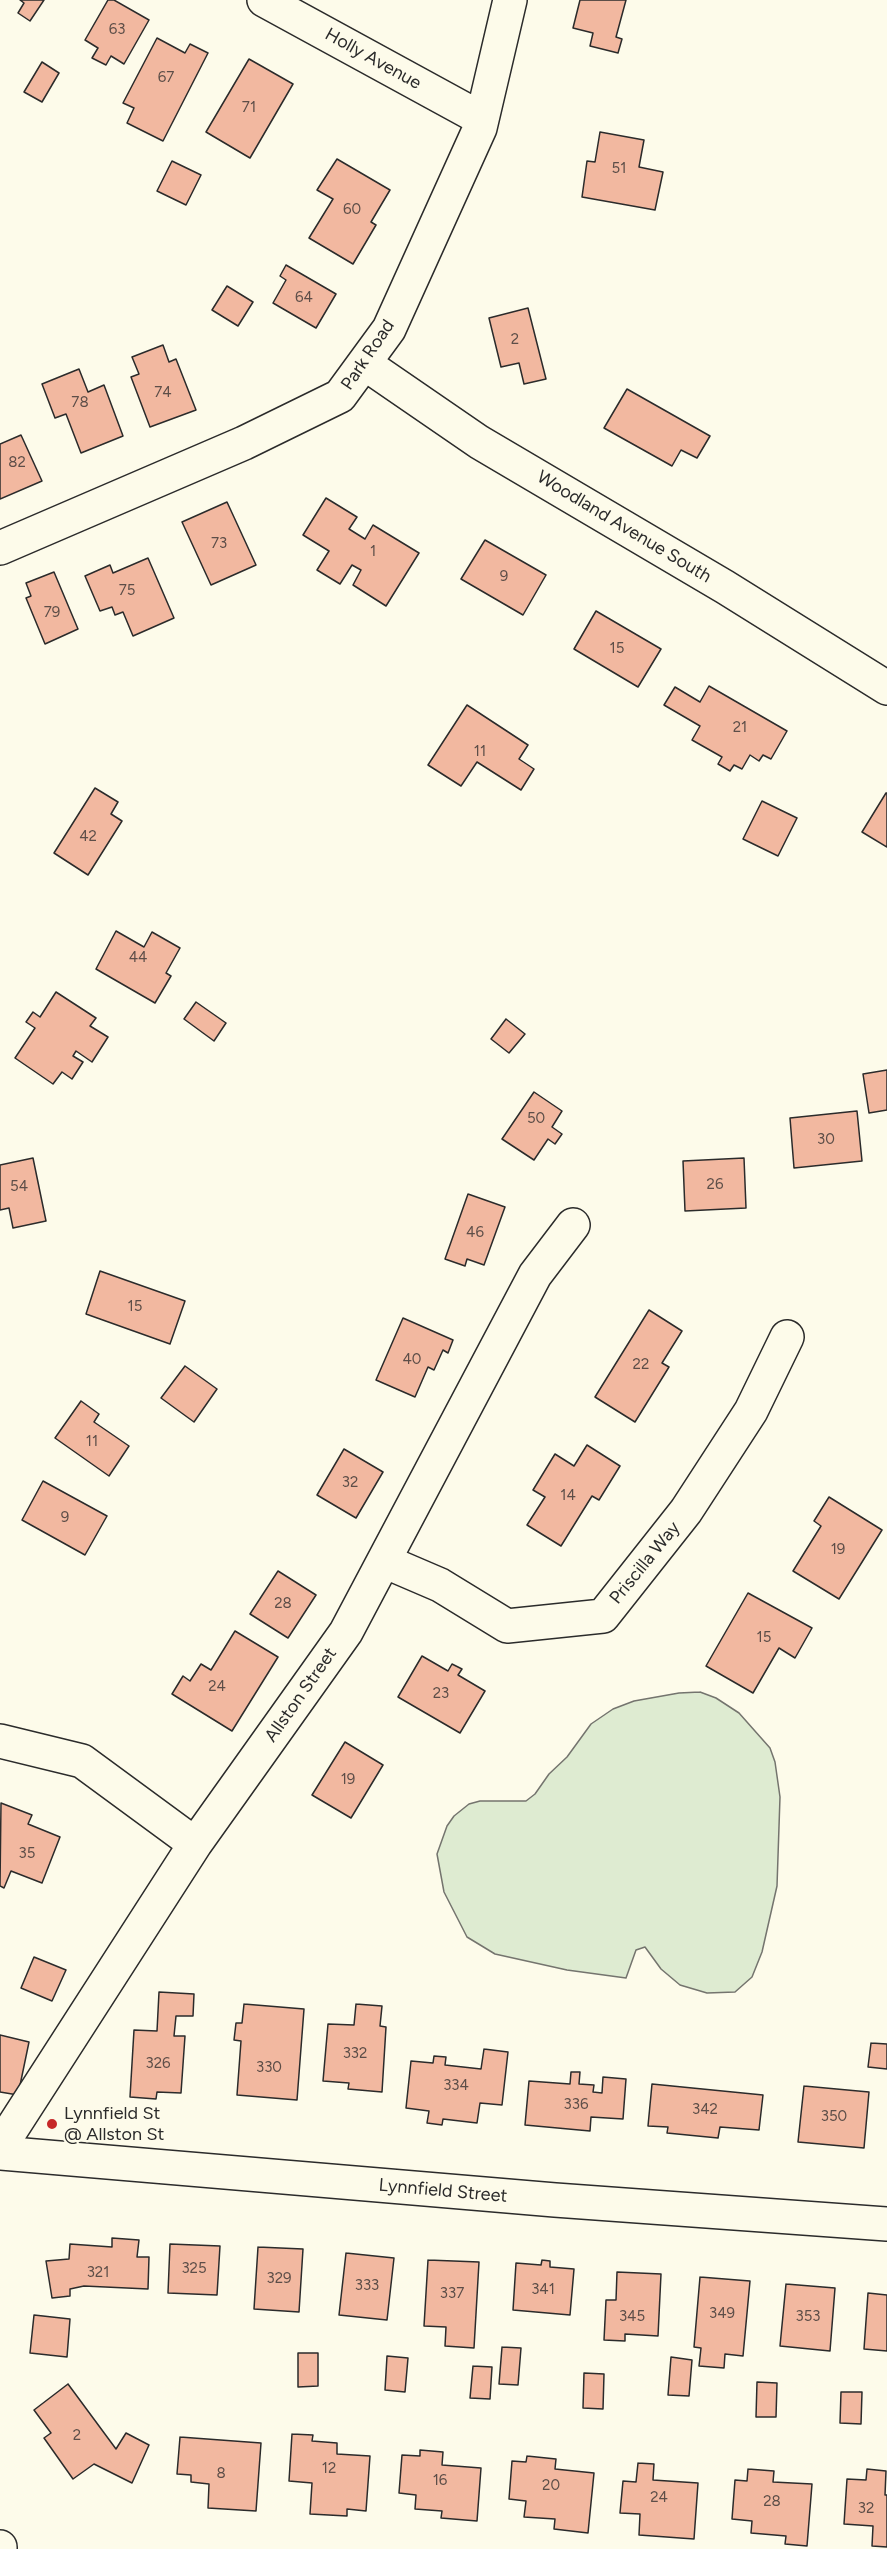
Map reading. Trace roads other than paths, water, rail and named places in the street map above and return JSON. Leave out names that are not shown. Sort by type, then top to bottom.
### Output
[{"type":"street","name":"Holly Avenue","points":[[264,0],[482,119]]},
{"type":"street","name":"Park Road","points":[[0,548],[244,443],[340,396],[389,329],[480,128],[510,0]]},
{"type":"street","name":"Woodland Avenue South","points":[[364,363],[479,442],[725,587],[887,688]]},
{"type":"street","name":"Allston Street","points":[[0,2147],[195,1844],[346,1632],[535,1275],[573,1225]]},
{"type":"street","name":"Priscilla Way","points":[[384,1561],[440,1585],[507,1626],[603,1616],[686,1511],[751,1411],[787,1337]]},
{"type":"street","points":[[0,1741],[82,1761],[195,1844]]},
{"type":"street","name":"Lynnfield Street","points":[[0,2153],[555,2200],[887,2224]]},
{"type":"place","name":"Lynnfield St @ Allston St","points":[[52,2124]]}]
